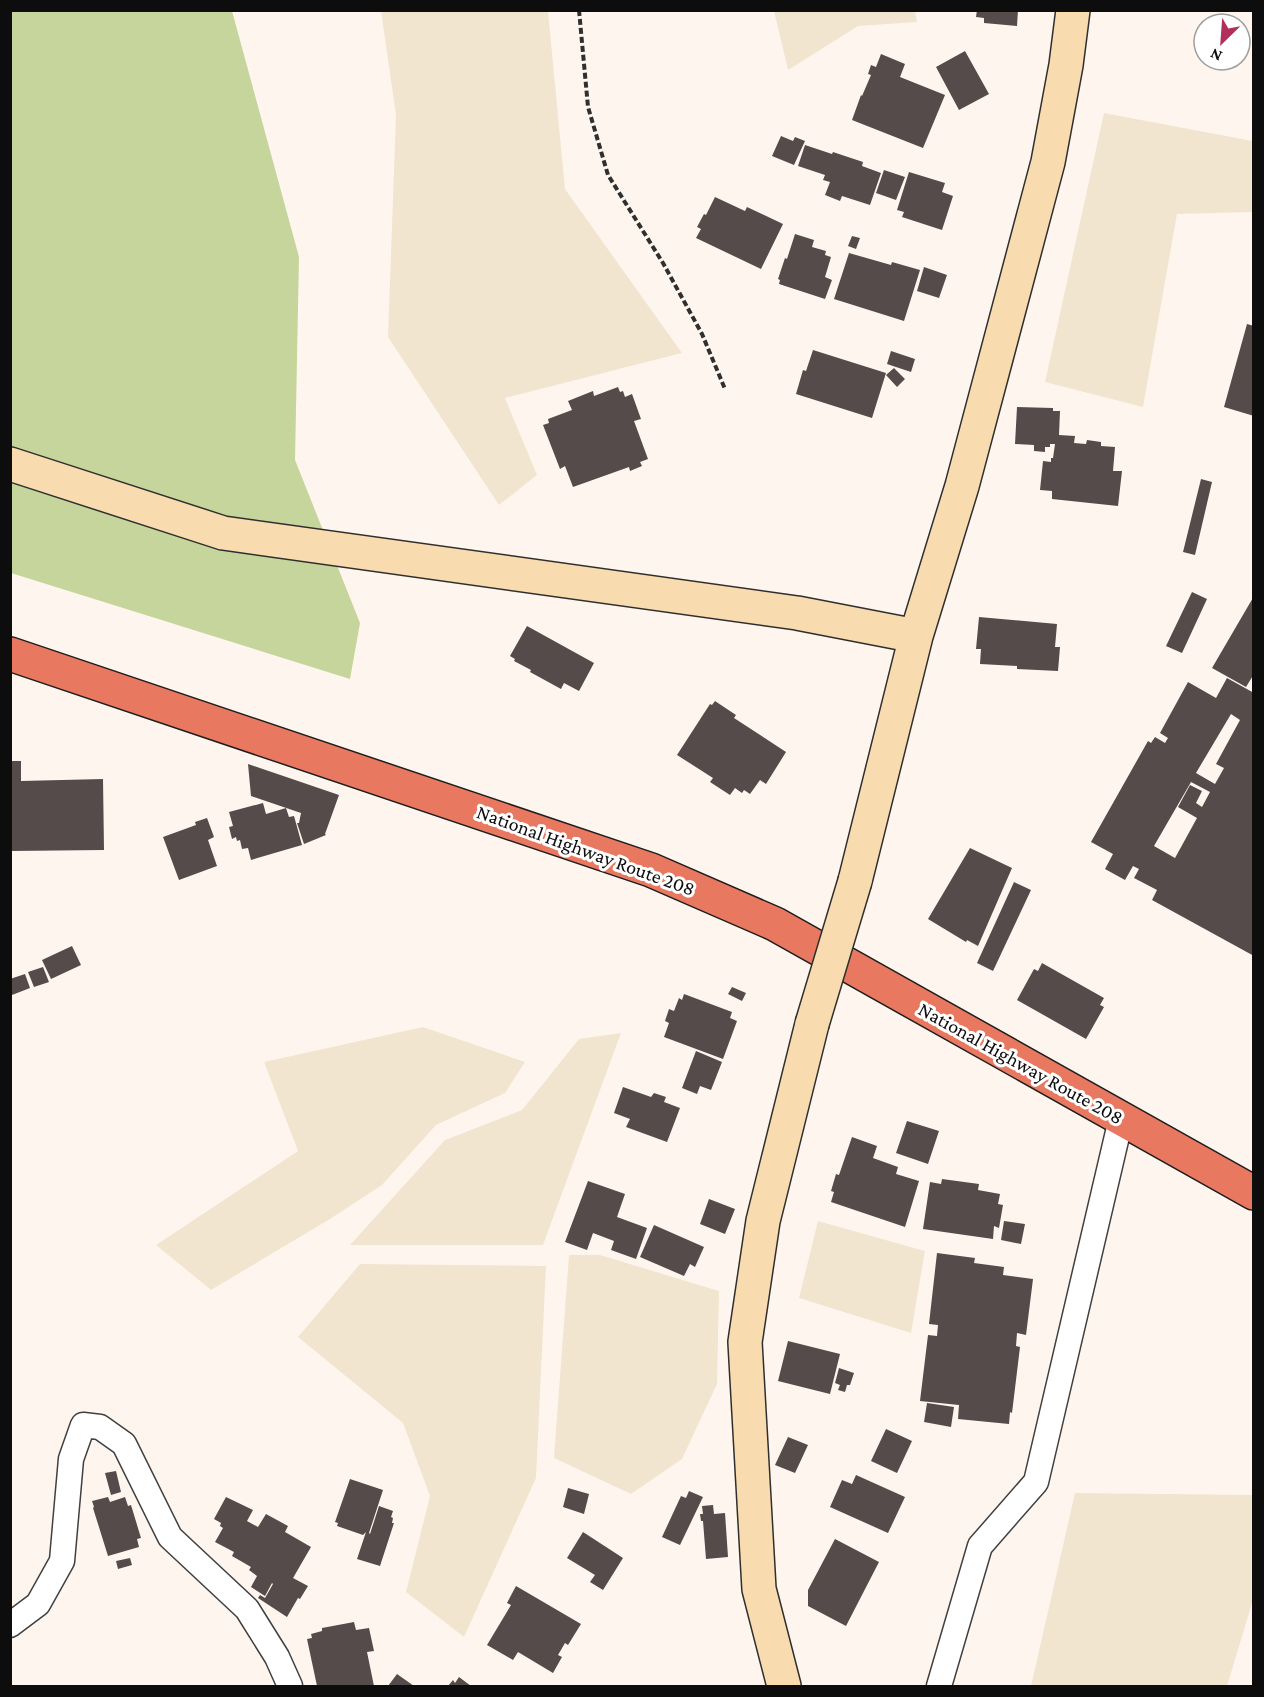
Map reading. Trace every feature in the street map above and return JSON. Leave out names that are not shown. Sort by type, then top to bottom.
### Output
[{"type":"highway","name":"National Highway Route 208","points":[[10,654],[651,870],[775,924],[1254,1193]]},
{"type":"street","points":[[784,1686],[759,1589],[745,1342],[763,1221],[812,1024],[855,881],[916,636],[962,486],[1048,162],[1066,65],[1073,10]]},
{"type":"street","points":[[10,464],[223,532],[797,613],[916,636]]},
{"type":"street","points":[[939,1686],[980,1546],[1036,1482],[1121,1119]]},
{"type":"street","points":[[10,1625],[38,1604],[62,1561],[71,1459],[83,1425],[100,1427],[124,1443],[170,1537],[247,1609],[277,1657],[290,1686]]},
{"type":"path","points":[[579,10],[588,107],[608,175],[663,263],[702,334],[725,389]]},
{"type":"shaded area","points":[[381,11],[548,11],[565,189],[682,353],[505,398],[537,475],[499,505],[388,337],[396,115]]},
{"type":"shaded area","points":[[774,11],[915,11],[917,22],[858,26],[788,70]]},
{"type":"shaded area","points":[[1104,113],[1253,141],[1253,212],[1177,214],[1143,407],[1045,382]]},
{"type":"shaded area","points":[[423,1027],[525,1062],[505,1093],[436,1125],[382,1185],[211,1290],[156,1245],[298,1151],[264,1062]]},
{"type":"shaded area","points":[[621,1033],[543,1245],[350,1245],[445,1140],[522,1110],[579,1039]]},
{"type":"shaded area","points":[[818,1221],[925,1251],[911,1333],[799,1298]]},
{"type":"shaded area","points":[[569,1255],[600,1255],[719,1291],[717,1384],[682,1459],[631,1494],[554,1458]]},
{"type":"shaded area","points":[[360,1264],[546,1266],[536,1478],[464,1637],[406,1592],[430,1496],[403,1423],[298,1337]]},
{"type":"shaded area","points":[[1075,1493],[1253,1495],[1253,1600],[1227,1686],[1031,1686]]},
{"type":"green space","points":[[10,11],[232,11],[299,257],[295,460],[360,623],[350,679],[11,573]]},
{"type":"building","points":[[977,10],[1018,10],[1017,26],[984,23],[984,18],[976,17]]},
{"type":"building","points":[[965,51],[989,94],[959,110],[936,67]]},
{"type":"building","points":[[881,54],[905,64],[900,77],[945,95],[923,148],[852,120],[871,75],[868,74],[871,65],[876,67]]},
{"type":"building","points":[[781,136],[793,141],[795,137],[805,141],[794,165],[772,156]]},
{"type":"building","points":[[805,145],[863,162],[862,166],[881,173],[870,205],[842,196],[840,201],[825,195],[830,182],[823,180],[825,175],[798,166]]},
{"type":"building","points":[[884,170],[905,177],[896,200],[876,193]]},
{"type":"building","points":[[909,172],[945,183],[942,192],[953,196],[942,230],[902,217],[904,212],[897,210]]},
{"type":"building","points":[[715,197],[745,211],[747,207],[783,224],[761,269],[696,238],[701,229],[697,227]]},
{"type":"building","points":[[795,234],[814,240],[812,247],[826,251],[825,255],[831,257],[825,277],[832,280],[825,299],[779,284],[778,279]]},
{"type":"building","points":[[852,236],[860,238],[856,249],[848,246]]},
{"type":"building","points":[[849,253],[891,265],[892,262],[920,270],[904,321],[834,299]]},
{"type":"building","points":[[924,267],[947,275],[939,298],[917,291]]},
{"type":"building","points":[[1247,324],[1254,326],[1254,416],[1224,407]]},
{"type":"building","points":[[813,350],[886,373],[872,418],[796,394],[803,370],[806,371]]},
{"type":"building","points":[[891,351],[915,359],[911,372],[887,364]]},
{"type":"building","points":[[894,368],[905,379],[897,387],[886,375]]},
{"type":"building","points":[[618,387],[620,392],[623,391],[625,397],[632,394],[641,419],[634,421],[648,459],[640,462],[642,466],[630,471],[629,467],[573,487],[565,466],[560,469],[543,425],[549,423],[548,419],[572,410],[568,401],[593,391],[594,396]]},
{"type":"building","points":[[1017,407],[1053,408],[1053,411],[1060,411],[1059,435],[1075,436],[1074,443],[1086,444],[1087,440],[1101,442],[1101,446],[1115,447],[1113,471],[1122,471],[1118,506],[1052,499],[1052,491],[1040,490],[1043,461],[1051,462],[1055,444],[1045,447],[1045,452],[1034,451],[1034,445],[1015,444]]},
{"type":"building","points":[[1201,479],[1212,482],[1195,555],[1183,552]]},
{"type":"building","points":[[1192,592],[1207,599],[1182,653],[1166,646]]},
{"type":"building","points":[[1254,596],[1254,674],[1246,687],[1212,668]]},
{"type":"building","points":[[979,617],[1057,624],[1055,647],[1060,647],[1058,671],[980,664],[981,649],[976,649]]},
{"type":"building","points":[[527,626],[594,663],[579,691],[564,683],[561,689],[530,672],[531,670],[514,661],[515,659],[510,656]]},
{"type":"building","points":[[1227,678],[1254,693],[1254,956],[1152,900],[1157,890],[1134,878],[1139,869],[1133,866],[1125,880],[1105,869],[1113,854],[1091,842],[1148,741],[1151,743],[1155,737],[1165,743],[1168,738],[1160,733],[1188,682],[1216,698]],"holes":[[[1231,714],[1240,720],[1216,764],[1224,768],[1215,784],[1196,773]],[[1191,782],[1210,792],[1202,807],[1196,803],[1202,791],[1190,785],[1178,807],[1197,818],[1175,858],[1154,846]]]},
{"type":"building","points":[[715,701],[736,715],[734,718],[786,752],[766,784],[760,780],[750,794],[744,790],[742,793],[735,788],[730,795],[710,782],[713,778],[677,755],[710,704],[712,705]]},
{"type":"building","points":[[10,761],[21,761],[21,781],[103,779],[104,850],[10,851]]},
{"type":"building","points":[[248,764],[339,795],[326,835],[304,844],[297,823],[299,823],[301,813],[251,796]]},
{"type":"building","points":[[263,803],[266,814],[286,808],[289,817],[294,816],[302,845],[251,860],[248,848],[242,849],[240,840],[237,841],[236,837],[232,839],[229,827],[233,826],[229,812]]},
{"type":"building","points":[[207,818],[214,837],[208,840],[217,866],[179,880],[163,837],[196,825],[195,822]]},
{"type":"building","points":[[970,848],[1012,868],[978,946],[967,940],[966,942],[928,919]]},
{"type":"building","points":[[1014,882],[1031,890],[993,971],[977,963]]},
{"type":"building","points":[[72,946],[81,965],[51,979],[42,960]]},
{"type":"building","points":[[1042,963],[1104,998],[1100,1005],[1104,1007],[1086,1039],[1017,1000],[1034,969],[1038,971]]},
{"type":"building","points":[[43,967],[49,982],[34,987],[28,972]]},
{"type":"building","points":[[25,974],[30,988],[12,995],[10,979]]},
{"type":"building","points":[[732,987],[746,993],[742,1001],[728,994]]},
{"type":"building","points":[[684,994],[732,1012],[730,1018],[737,1021],[723,1059],[664,1037],[669,1023],[665,1021],[669,1009],[674,1011],[679,998],[682,1000]]},
{"type":"building","points":[[696,1051],[722,1062],[711,1090],[700,1086],[697,1094],[682,1088]]},
{"type":"building","points":[[623,1087],[651,1097],[654,1093],[666,1097],[664,1102],[680,1108],[667,1142],[626,1127],[630,1119],[614,1113]]},
{"type":"building","points":[[907,1121],[939,1131],[928,1164],[896,1153]]},
{"type":"building","points":[[852,1137],[877,1146],[873,1158],[898,1167],[896,1174],[919,1181],[905,1227],[831,1202],[834,1192],[831,1191],[836,1174],[839,1175]]},
{"type":"building","points":[[942,1179],[979,1184],[978,1190],[1000,1194],[998,1204],[1003,1205],[999,1228],[994,1226],[993,1239],[923,1229],[930,1182],[941,1184]]},
{"type":"building","points":[[588,1181],[625,1194],[617,1217],[647,1228],[636,1259],[611,1250],[614,1241],[593,1233],[587,1250],[565,1242]]},
{"type":"building","points":[[709,1199],[735,1209],[725,1234],[700,1224]]},
{"type":"building","points":[[1004,1221],[1025,1224],[1021,1244],[1001,1240]]},
{"type":"building","points":[[654,1225],[704,1247],[695,1267],[690,1264],[684,1276],[640,1257]]},
{"type":"building","points":[[937,1253],[975,1258],[974,1263],[1004,1267],[1003,1275],[1033,1279],[1026,1335],[1017,1333],[1016,1346],[1020,1347],[1009,1424],[958,1419],[959,1405],[920,1401],[928,1335],[937,1336],[938,1325],[929,1324]]},
{"type":"building","points":[[788,1341],[840,1354],[830,1394],[778,1381]]},
{"type":"building","points":[[839,1368],[854,1373],[845,1392],[838,1390],[840,1385],[835,1383]]},
{"type":"building","points":[[927,1403],[954,1407],[951,1427],[924,1422]]},
{"type":"building","points":[[886,1429],[912,1441],[897,1473],[871,1461]]},
{"type":"building","points":[[788,1437],[808,1445],[795,1473],[775,1465]]},
{"type":"building","points":[[116,1471],[121,1492],[111,1495],[105,1473]]},
{"type":"building","points":[[856,1475],[905,1497],[888,1533],[830,1507],[842,1480],[852,1484]]},
{"type":"building","points":[[350,1479],[383,1490],[370,1534],[379,1506],[393,1511],[391,1517],[394,1523],[380,1566],[357,1559],[366,1532],[363,1535],[337,1526],[338,1523],[335,1522]]},
{"type":"building","points":[[568,1488],[589,1494],[584,1514],[563,1507]]},
{"type":"building","points":[[689,1491],[703,1497],[680,1545],[662,1537],[681,1496],[686,1498]]},
{"type":"building","points":[[108,1497],[110,1502],[125,1497],[128,1506],[131,1505],[141,1538],[137,1539],[139,1547],[108,1556],[92,1501]]},
{"type":"building","points":[[226,1497],[253,1510],[247,1521],[258,1527],[266,1514],[288,1526],[285,1532],[311,1547],[293,1578],[308,1586],[287,1617],[258,1598],[260,1595],[265,1598],[273,1584],[265,1596],[251,1587],[257,1576],[249,1570],[251,1567],[232,1556],[234,1552],[215,1542],[223,1528],[220,1526],[221,1523],[214,1519]]},
{"type":"building","points":[[713,1505],[714,1514],[725,1513],[728,1557],[706,1559],[703,1521],[701,1521],[700,1514],[703,1514],[702,1506]]},
{"type":"building","points":[[583,1532],[623,1558],[603,1590],[590,1582],[595,1575],[567,1558]]},
{"type":"building","points":[[835,1539],[879,1562],[846,1626],[808,1606],[808,1590]]},
{"type":"building","points":[[130,1558],[132,1565],[118,1569],[116,1561]]},
{"type":"building","points":[[516,1586],[581,1624],[568,1645],[565,1643],[558,1655],[562,1657],[553,1673],[518,1652],[513,1660],[487,1645],[511,1605],[507,1603]]},
{"type":"building","points":[[354,1622],[356,1630],[369,1628],[374,1651],[367,1652],[374,1686],[317,1686],[307,1639],[312,1638],[311,1634],[322,1631],[322,1628]]},
{"type":"building","points":[[397,1674],[414,1686],[388,1686]]},
{"type":"building","points":[[459,1677],[471,1686],[448,1686],[453,1680],[455,1683]]}]
